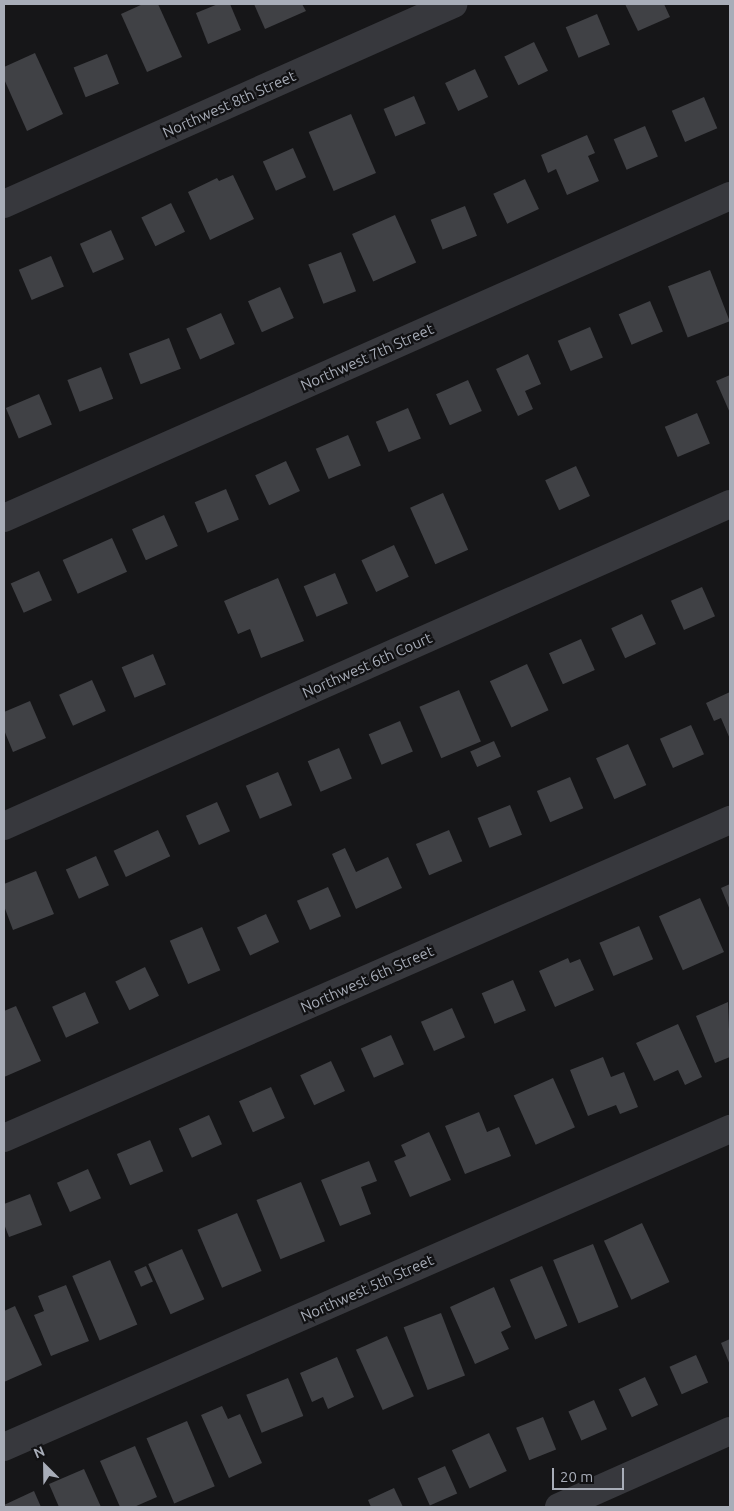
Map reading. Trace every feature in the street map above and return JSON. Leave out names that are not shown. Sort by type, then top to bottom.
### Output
[{"type":"street","name":"Northwest 8th Street","points":[[4,204],[453,4]]},
{"type":"street","name":"Northwest 7th Street","points":[[4,518],[730,196]]},
{"type":"street","name":"Northwest 6th Court","points":[[4,826],[730,504]]},
{"type":"street","name":"Northwest 6th Street","points":[[4,1138],[730,820]]},
{"type":"street","name":"Northwest 5th Street","points":[[4,1447],[730,1129]]},
{"type":"street","points":[[559,1507],[730,1431]]},
{"type":"building","points":[[143,4],[158,4],[182,57],[147,72],[121,14]]},
{"type":"building","points":[[218,4],[230,4],[241,30],[208,44],[196,13]]},
{"type":"building","points":[[254,4],[302,4],[306,11],[265,29]]},
{"type":"building","points":[[625,4],[664,4],[670,17],[638,31]]},
{"type":"building","points":[[597,14],[610,44],[579,58],[566,27]]},
{"type":"building","points":[[534,42],[548,71],[518,85],[504,56]]},
{"type":"building","points":[[35,53],[63,114],[27,131],[4,79],[4,67]]},
{"type":"building","points":[[107,54],[119,84],[86,97],[74,67]]},
{"type":"building","points":[[475,69],[488,97],[458,111],[445,83]]},
{"type":"building","points":[[414,96],[426,124],[395,137],[384,109]]},
{"type":"building","points":[[704,97],[717,128],[685,142],[672,111]]},
{"type":"building","points":[[351,114],[376,173],[334,191],[309,132]]},
{"type":"building","points":[[645,126],[658,156],[627,170],[614,139]]},
{"type":"building","points":[[587,135],[595,153],[588,156],[599,181],[567,195],[556,169],[548,173],[541,155]]},
{"type":"building","points":[[293,148],[306,177],[276,191],[263,161]]},
{"type":"building","points":[[233,175],[254,219],[210,240],[188,192],[217,178],[219,181]]},
{"type":"building","points":[[525,179],[539,209],[507,224],[493,194]]},
{"type":"building","points":[[171,203],[185,232],[155,246],[141,217]]},
{"type":"building","points":[[465,206],[477,236],[443,250],[431,220]]},
{"type":"building","points":[[395,215],[416,263],[373,282],[352,234]]},
{"type":"building","points":[[111,230],[124,259],[93,273],[80,244]]},
{"type":"building","points":[[341,252],[356,291],[323,304],[308,265]]},
{"type":"building","points":[[51,256],[64,286],[32,300],[19,270]]},
{"type":"building","points":[[710,270],[730,321],[688,337],[668,286]]},
{"type":"building","points":[[280,287],[294,318],[262,332],[248,301]]},
{"type":"building","points":[[650,301],[663,331],[632,345],[619,314]]},
{"type":"building","points":[[221,313],[235,344],[200,360],[186,328]]},
{"type":"building","points":[[590,327],[603,357],[571,371],[558,341]]},
{"type":"building","points":[[169,338],[181,369],[141,384],[129,353]]},
{"type":"building","points":[[528,354],[541,384],[525,391],[533,409],[518,416],[496,369]]},
{"type":"building","points":[[101,367],[113,399],[80,412],[67,380]]},
{"type":"building","points":[[730,375],[730,413],[716,381]]},
{"type":"building","points":[[468,380],[482,411],[450,425],[436,394]]},
{"type":"building","points":[[39,394],[52,424],[19,438],[6,408]]},
{"type":"building","points":[[408,408],[421,438],[389,452],[376,422]]},
{"type":"building","points":[[697,413],[710,443],[678,457],[665,427]]},
{"type":"building","points":[[348,435],[361,465],[329,479],[316,449]]},
{"type":"building","points":[[286,461],[300,491],[269,505],[255,475]]},
{"type":"building","points":[[576,466],[590,496],[559,510],[545,480]]},
{"type":"building","points":[[226,489],[239,519],[208,533],[195,502]]},
{"type":"building","points":[[443,493],[468,550],[435,564],[410,508]]},
{"type":"building","points":[[164,515],[178,546],[146,560],[132,529]]},
{"type":"building","points":[[112,538],[127,572],[78,594],[63,560]]},
{"type":"building","points":[[394,545],[409,577],[376,592],[361,560]]},
{"type":"building","points":[[39,571],[52,600],[24,613],[11,584]]},
{"type":"building","points":[[335,573],[348,603],[317,617],[304,586]]},
{"type":"building","points":[[278,578],[304,641],[261,658],[250,629],[238,634],[224,601]]},
{"type":"building","points":[[702,587],[715,616],[684,630],[671,601]]},
{"type":"building","points":[[642,614],[656,644],[625,658],[611,628]]},
{"type":"building","points":[[581,639],[595,670],[563,684],[549,653]]},
{"type":"building","points":[[153,654],[166,684],[135,698],[122,667]]},
{"type":"building","points":[[527,664],[549,710],[511,728],[490,681]]},
{"type":"building","points":[[92,680],[106,711],[73,726],[59,695]]},
{"type":"building","points":[[459,690],[481,742],[441,758],[419,707]]},
{"type":"building","points":[[730,692],[730,739],[721,718],[714,721],[706,703]]},
{"type":"building","points":[[30,701],[46,738],[13,752],[4,730],[4,712]]},
{"type":"building","points":[[400,721],[413,751],[382,765],[369,734]]},
{"type":"building","points":[[691,725],[704,754],[673,768],[660,739]]},
{"type":"building","points":[[494,741],[501,757],[477,767],[470,752]]},
{"type":"building","points":[[628,744],[646,785],[614,799],[596,758]]},
{"type":"building","points":[[339,748],[352,778],[321,792],[308,761]]},
{"type":"building","points":[[278,772],[292,805],[260,819],[246,786]]},
{"type":"building","points":[[570,777],[583,808],[550,822],[537,791]]},
{"type":"building","points":[[217,802],[230,831],[199,845],[186,816]]},
{"type":"building","points":[[510,805],[522,835],[490,848],[478,818]]},
{"type":"building","points":[[158,830],[170,856],[126,877],[114,851]]},
{"type":"building","points":[[449,830],[462,861],[429,875],[416,844]]},
{"type":"building","points":[[345,848],[356,872],[388,857],[402,888],[356,909],[332,854]]},
{"type":"building","points":[[96,856],[109,885],[79,899],[66,869]]},
{"type":"building","points":[[36,871],[54,914],[13,930],[4,906],[4,884]]},
{"type":"building","points":[[730,884],[730,910],[721,888]]},
{"type":"building","points":[[328,887],[341,916],[310,930],[297,901]]},
{"type":"building","points":[[700,898],[724,952],[683,970],[659,916]]},
{"type":"building","points":[[266,914],[279,942],[250,956],[237,928]]},
{"type":"building","points":[[639,926],[653,959],[613,976],[599,943]]},
{"type":"building","points":[[202,927],[220,970],[188,984],[170,941]]},
{"type":"building","points":[[568,958],[570,963],[580,959],[594,990],[555,1007],[539,971]]},
{"type":"building","points":[[145,967],[159,996],[129,1010],[115,981]]},
{"type":"building","points":[[513,980],[526,1010],[495,1024],[482,993]]},
{"type":"building","points":[[85,992],[99,1023],[66,1038],[52,1007]]},
{"type":"building","points":[[728,1002],[730,1057],[715,1063],[696,1016]]},
{"type":"building","points":[[16,1006],[41,1061],[4,1077],[4,1011]]},
{"type":"building","points":[[452,1008],[465,1037],[434,1051],[421,1022]]},
{"type":"building","points":[[678,1024],[702,1077],[685,1085],[678,1070],[654,1081],[636,1043]]},
{"type":"building","points":[[391,1035],[404,1064],[374,1078],[361,1048]]},
{"type":"building","points":[[603,1057],[611,1077],[624,1072],[638,1107],[620,1114],[616,1105],[588,1116],[570,1070]]},
{"type":"building","points":[[331,1061],[345,1091],[314,1105],[300,1075]]},
{"type":"building","points":[[553,1078],[575,1127],[536,1145],[514,1095]]},
{"type":"building","points":[[271,1087],[285,1118],[253,1132],[239,1101]]},
{"type":"building","points":[[479,1112],[487,1132],[499,1127],[511,1156],[465,1174],[445,1126]]},
{"type":"building","points":[[209,1115],[222,1144],[192,1158],[179,1128]]},
{"type":"building","points":[[429,1132],[451,1180],[410,1197],[394,1161],[406,1156],[401,1145]]},
{"type":"building","points":[[150,1140],[163,1171],[130,1185],[117,1154]]},
{"type":"building","points":[[369,1161],[377,1181],[361,1187],[371,1214],[340,1226],[321,1180]]},
{"type":"building","points":[[88,1169],[101,1198],[70,1212],[57,1183]]},
{"type":"building","points":[[301,1182],[325,1241],[280,1259],[256,1200]]},
{"type":"building","points":[[30,1194],[42,1225],[9,1237],[4,1224],[4,1204]]},
{"type":"building","points":[[237,1213],[262,1271],[222,1288],[197,1230]]},
{"type":"building","points":[[642,1223],[669,1282],[631,1300],[604,1241]]},
{"type":"building","points":[[593,1244],[618,1307],[579,1323],[553,1260]]},
{"type":"building","points":[[182,1249],[204,1299],[171,1314],[148,1264]]},
{"type":"building","points":[[110,1260],[137,1324],[100,1340],[72,1276]]},
{"type":"building","points":[[146,1266],[153,1282],[141,1287],[134,1271]]},
{"type":"building","points":[[542,1266],[567,1326],[535,1340],[510,1280]]},
{"type":"building","points":[[66,1285],[89,1341],[51,1356],[34,1315],[44,1311],[38,1296]]},
{"type":"building","points":[[494,1287],[511,1327],[501,1332],[509,1349],[475,1364],[450,1307]]},
{"type":"building","points":[[15,1306],[42,1365],[4,1382],[4,1311]]},
{"type":"building","points":[[441,1313],[465,1376],[428,1390],[404,1327]]},
{"type":"building","points":[[387,1336],[414,1396],[383,1410],[356,1350]]},
{"type":"building","points":[[730,1339],[730,1365],[721,1343]]},
{"type":"building","points":[[696,1355],[708,1382],[682,1394],[670,1367]]},
{"type":"building","points":[[337,1357],[354,1397],[328,1409],[323,1397],[312,1402],[300,1373]]},
{"type":"building","points":[[645,1377],[658,1405],[632,1417],[619,1389]]},
{"type":"building","points":[[288,1378],[303,1416],[262,1433],[246,1395]]},
{"type":"building","points":[[594,1400],[607,1429],[581,1441],[568,1411]]},
{"type":"building","points":[[222,1406],[228,1419],[240,1414],[262,1463],[229,1478],[201,1415]]},
{"type":"building","points":[[543,1417],[556,1449],[529,1460],[516,1428]]},
{"type":"building","points":[[187,1421],[215,1486],[174,1504],[146,1438]]},
{"type":"building","points":[[489,1433],[507,1471],[470,1488],[452,1450]]},
{"type":"building","points":[[135,1446],[157,1497],[134,1507],[120,1507],[100,1461]]},
{"type":"building","points":[[445,1466],[457,1493],[430,1506],[418,1478]]},
{"type":"building","points":[[84,1469],[101,1507],[59,1507],[49,1484]]},
{"type":"building","points":[[394,1488],[403,1507],[371,1507],[368,1500]]},
{"type":"building","points":[[34,1491],[41,1507],[4,1507],[4,1505]]}]
